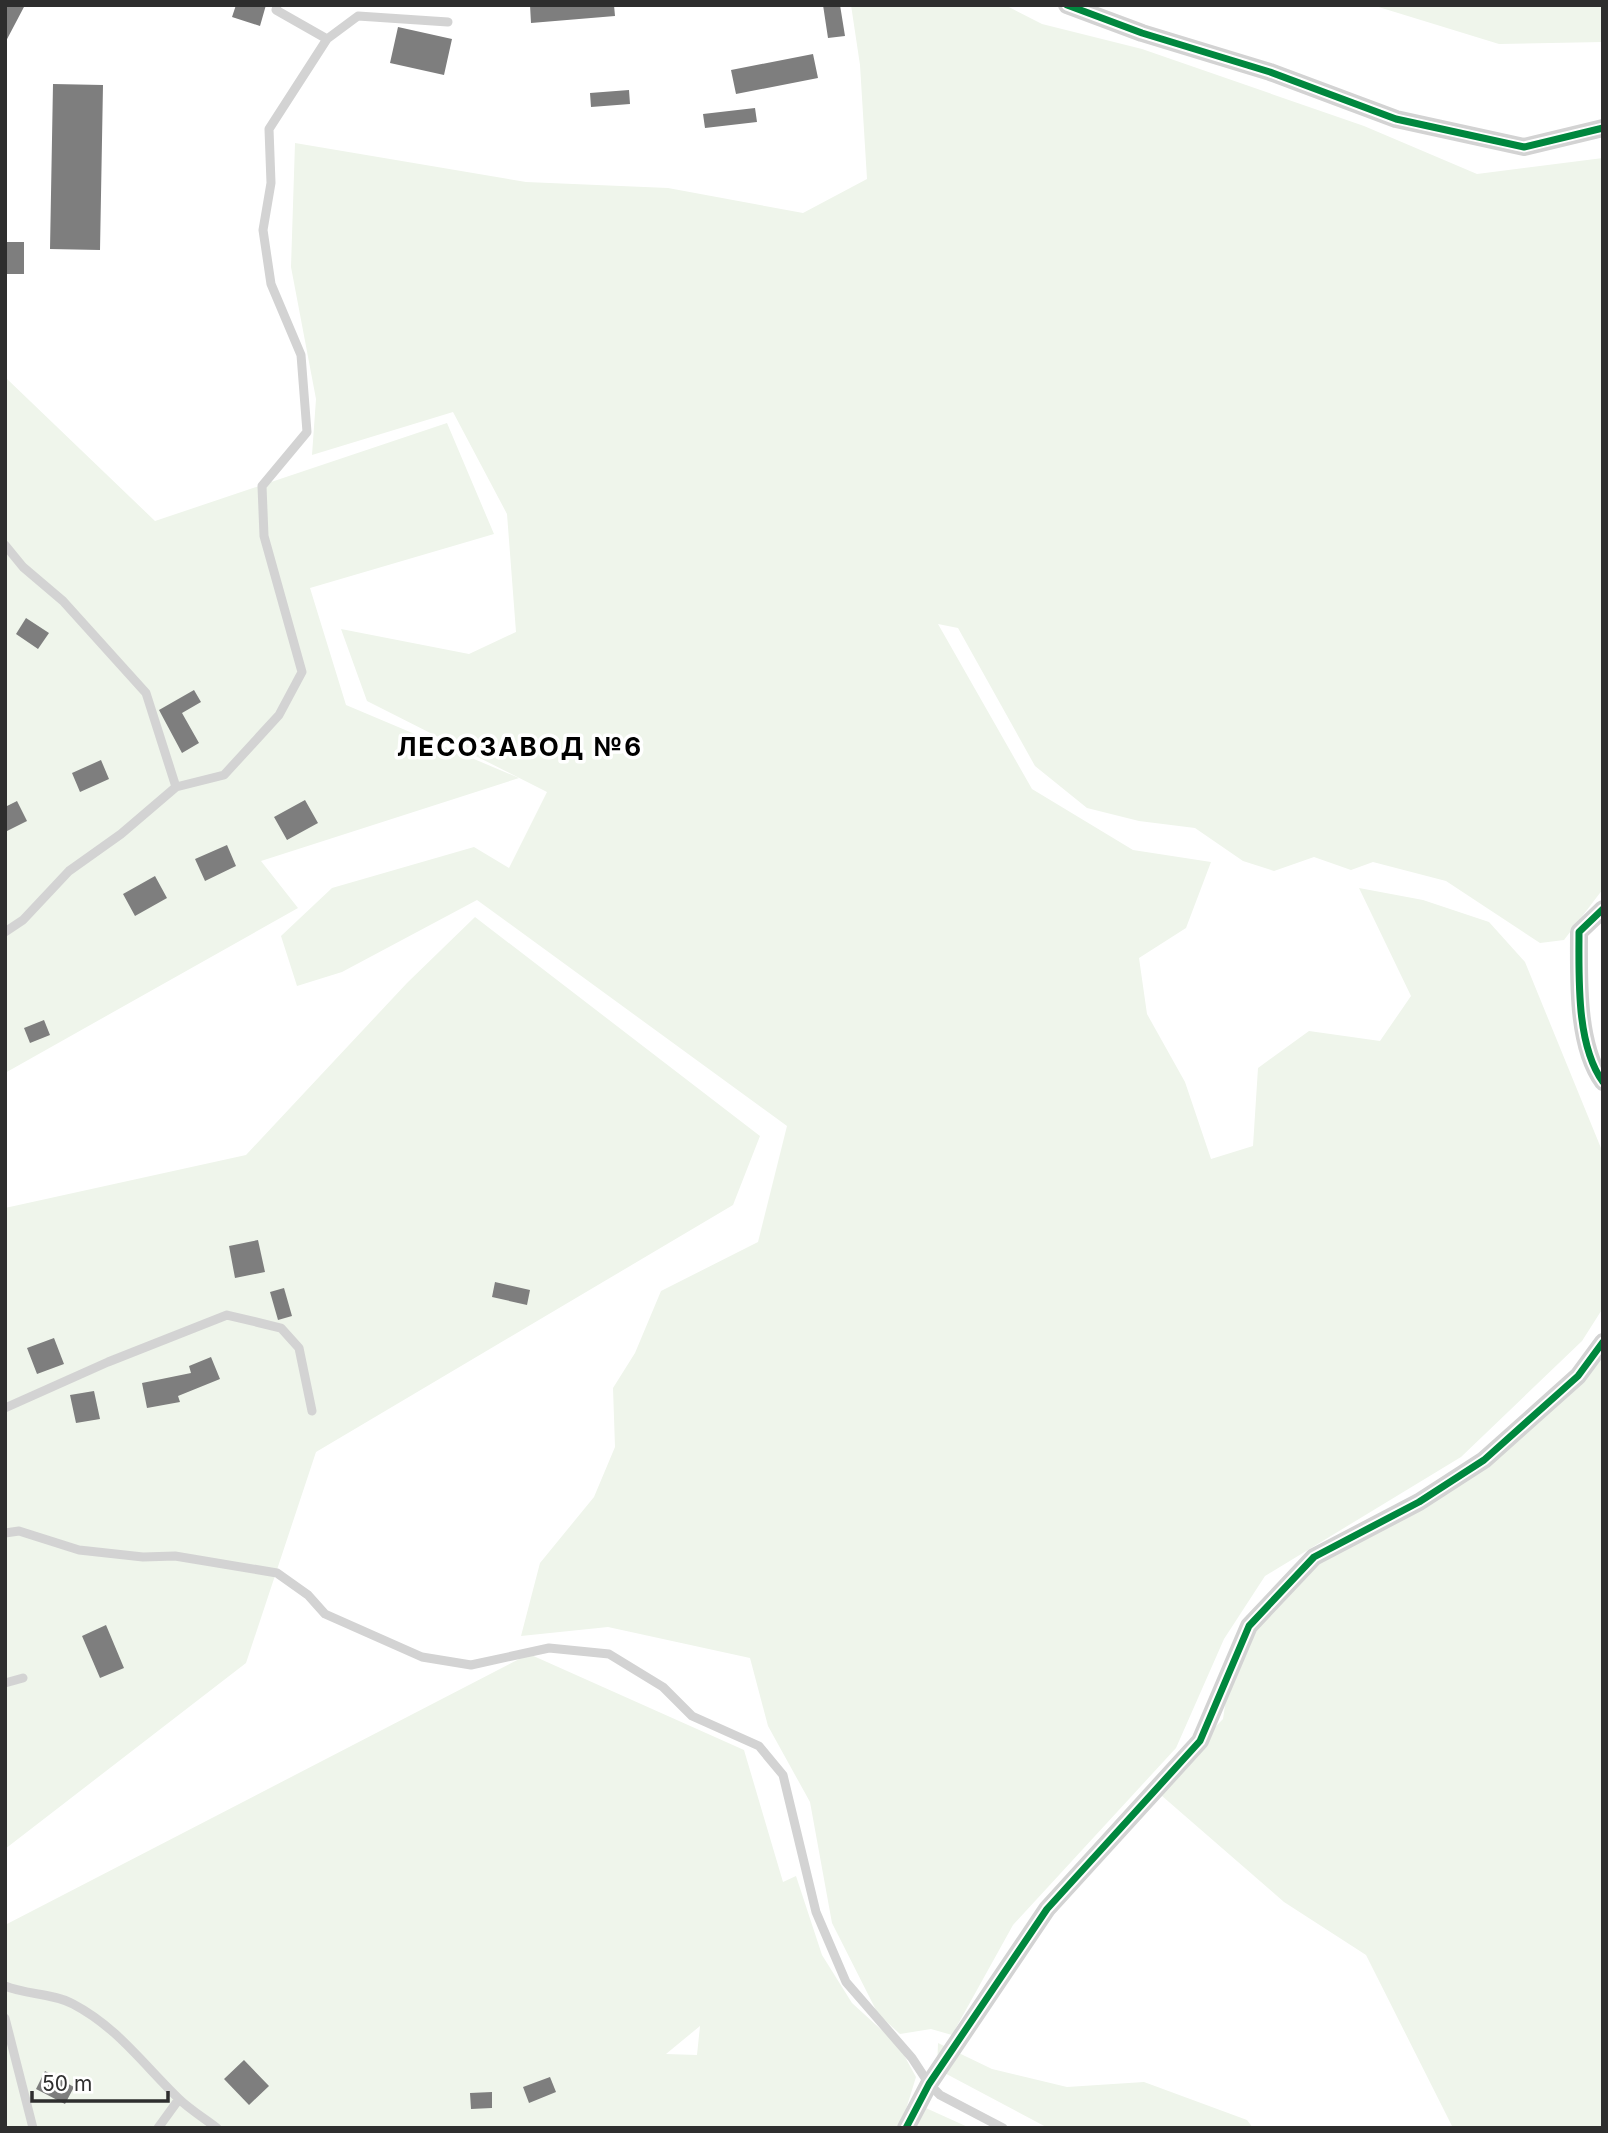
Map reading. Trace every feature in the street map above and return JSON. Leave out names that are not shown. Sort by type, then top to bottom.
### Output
[{"type":"street","points":[[1067,5],[1142,33],[1270,72],[1396,120],[1524,146],[1603,128]]},
{"type":"street","points":[[1603,909],[1579,932],[1579,996],[1593,1069],[1603,1083]]},
{"type":"street","points":[[906,2128],[929,2084],[1047,1909],[1200,1741],[1249,1626],[1314,1556],[1419,1502],[1484,1461],[1578,1376],[1603,1342]]},
{"type":"lane","points":[[277,5],[276,10],[327,39]]},
{"type":"lane","points":[[5,932],[23,920],[69,871],[121,834],[176,787],[224,775],[279,715],[302,672],[264,536],[262,486],[306,432],[301,355],[271,284],[263,230],[271,183],[269,129],[327,39],[358,16],[448,23]]},
{"type":"lane","points":[[5,545],[23,567],[63,601],[146,693],[176,787]]},
{"type":"lane","points":[[5,1408],[108,1362],[227,1315],[281,1328],[299,1348],[312,1411]]},
{"type":"lane","points":[[5,1533],[19,1531],[79,1550],[143,1557],[175,1556],[277,1573],[308,1595],[325,1614],[422,1657],[471,1665],[549,1648],[609,1654],[663,1687],[692,1716],[759,1746],[783,1775],[816,1912],[829,1948],[846,1982],[912,2058],[929,2084],[940,2095],[1003,2128]]},
{"type":"lane","points":[[5,1683],[23,1678]]},
{"type":"lane","points":[[5,1986],[22,1993],[69,2002],[98,2019],[130,2046],[179,2099],[217,2128]]},
{"type":"lane","points":[[5,2018],[33,2128]]},
{"type":"lane","points":[[158,2128],[179,2099]]},
{"type":"shaded area","points":[[851,5],[1005,5],[1042,24],[1142,49],[1364,126],[1477,174],[1603,158],[1603,889],[1564,940],[1540,943],[1446,881],[1373,862],[1351,870],[1314,857],[1274,871],[1243,861],[1195,828],[1139,821],[1087,808],[1035,766],[958,628],[938,624],[1032,789],[1133,850],[1211,862],[1186,928],[1139,958],[1147,1014],[1185,1082],[1211,1159],[1253,1146],[1258,1068],[1309,1031],[1380,1041],[1411,996],[1359,888],[1423,900],[1489,922],[1525,962],[1603,1153],[1603,1308],[1582,1341],[1461,1457],[1265,1576],[1224,1639],[1176,1748],[1013,1925],[952,2035],[931,2029],[900,2034],[878,2014],[832,1923],[810,1802],[768,1726],[750,1658],[608,1627],[521,1636],[540,1563],[594,1497],[615,1447],[613,1388],[635,1353],[661,1291],[758,1242],[787,1126],[477,900],[342,972],[297,986],[281,936],[332,888],[474,847],[509,868],[547,792],[367,701],[341,629],[469,654],[516,632],[507,514],[453,412],[312,455],[316,399],[291,267],[295,143],[526,182],[668,188],[803,213],[867,179],[860,65]]},
{"type":"shaded area","points":[[1372,5],[1603,5],[1603,42],[1499,44]]},
{"type":"shaded area","points":[[5,377],[155,521],[447,423],[494,534],[310,588],[346,705],[519,778],[261,861],[298,908],[5,1073]]},
{"type":"shaded area","points":[[475,917],[760,1136],[733,1205],[316,1452],[246,1663],[5,1849],[5,1208],[246,1155],[407,983]]},
{"type":"shaded area","points":[[1603,1341],[1603,2128],[1453,2128],[1366,1955],[1284,1902],[1154,1789],[1223,1719],[1233,1652],[1304,1570],[1462,1472]]},
{"type":"shaded area","points":[[529,1654],[744,1750],[783,1882],[796,1876],[822,1955],[852,2003],[899,2046],[916,2077],[903,2119],[917,2104],[970,2128],[898,2128],[899,2124],[895,2128],[5,2128],[5,1925]],"holes":[[[700,2026],[697,2055],[666,2054]]]},
{"type":"shaded area","points":[[938,2043],[992,2069],[1067,2087],[1144,2082],[1247,2120],[1253,2128],[1048,2128],[937,2069]]},
{"type":"building","points":[[5,5],[25,5],[5,43]]},
{"type":"building","points":[[236,5],[266,5],[260,26],[232,17]]},
{"type":"building","points":[[530,5],[614,5],[615,16],[531,23]]},
{"type":"building","points":[[823,5],[840,5],[845,36],[828,38]]},
{"type":"building","points":[[398,27],[452,39],[444,75],[390,63]]},
{"type":"building","points":[[813,54],[818,78],[736,94],[731,70]]},
{"type":"building","points":[[53,84],[103,85],[100,250],[50,249]]},
{"type":"building","points":[[629,90],[630,104],[591,107],[590,93]]},
{"type":"building","points":[[755,108],[757,122],[705,128],[703,114]]},
{"type":"building","points":[[5,242],[24,242],[24,274],[5,274]]},
{"type":"building","points":[[26,618],[49,633],[38,649],[16,634]]},
{"type":"building","points":[[194,690],[201,702],[182,713],[199,743],[182,753],[159,710]]},
{"type":"building","points":[[101,760],[109,779],[80,792],[72,773]]},
{"type":"building","points":[[305,800],[318,823],[287,840],[274,817]]},
{"type":"building","points":[[17,801],[27,821],[5,832],[5,807]]},
{"type":"building","points":[[227,845],[236,866],[205,881],[195,859]]},
{"type":"building","points":[[155,876],[167,898],[135,916],[123,894]]},
{"type":"building","points":[[44,1020],[50,1035],[30,1043],[24,1028]]},
{"type":"building","points":[[258,1240],[265,1272],[235,1278],[229,1246]]},
{"type":"building","points":[[495,1282],[530,1290],[527,1305],[492,1297]]},
{"type":"building","points":[[284,1288],[292,1316],[278,1320],[270,1292]]},
{"type":"building","points":[[54,1338],[64,1364],[37,1374],[27,1348]]},
{"type":"building","points":[[211,1357],[220,1379],[178,1396],[180,1402],[147,1408],[142,1383],[191,1373],[189,1366]]},
{"type":"building","points":[[94,1391],[100,1419],[76,1423],[70,1395]]},
{"type":"building","points":[[106,1625],[124,1668],[100,1678],[82,1636]]},
{"type":"building","points":[[244,2060],[269,2086],[249,2105],[224,2079]]},
{"type":"building","points":[[45,2071],[74,2087],[65,2104],[36,2089]]},
{"type":"building","points":[[550,2077],[556,2092],[529,2103],[523,2087]]},
{"type":"building","points":[[492,2092],[492,2108],[471,2109],[470,2093]]},
{"type":"cycle path","points":[[1067,5],[1142,33],[1270,72],[1396,119],[1524,147],[1603,128]]},
{"type":"cycle path","points":[[1603,909],[1579,932],[1579,989],[1584,1030],[1594,1067],[1603,1082]]},
{"type":"cycle path","points":[[906,2128],[929,2084],[1047,1909],[1200,1741],[1249,1626],[1314,1557],[1419,1502],[1484,1460],[1578,1376],[1603,1342]]},
{"type":"district","name":"ЛЕСОЗАВОД №6","points":[[520,747]]}]
